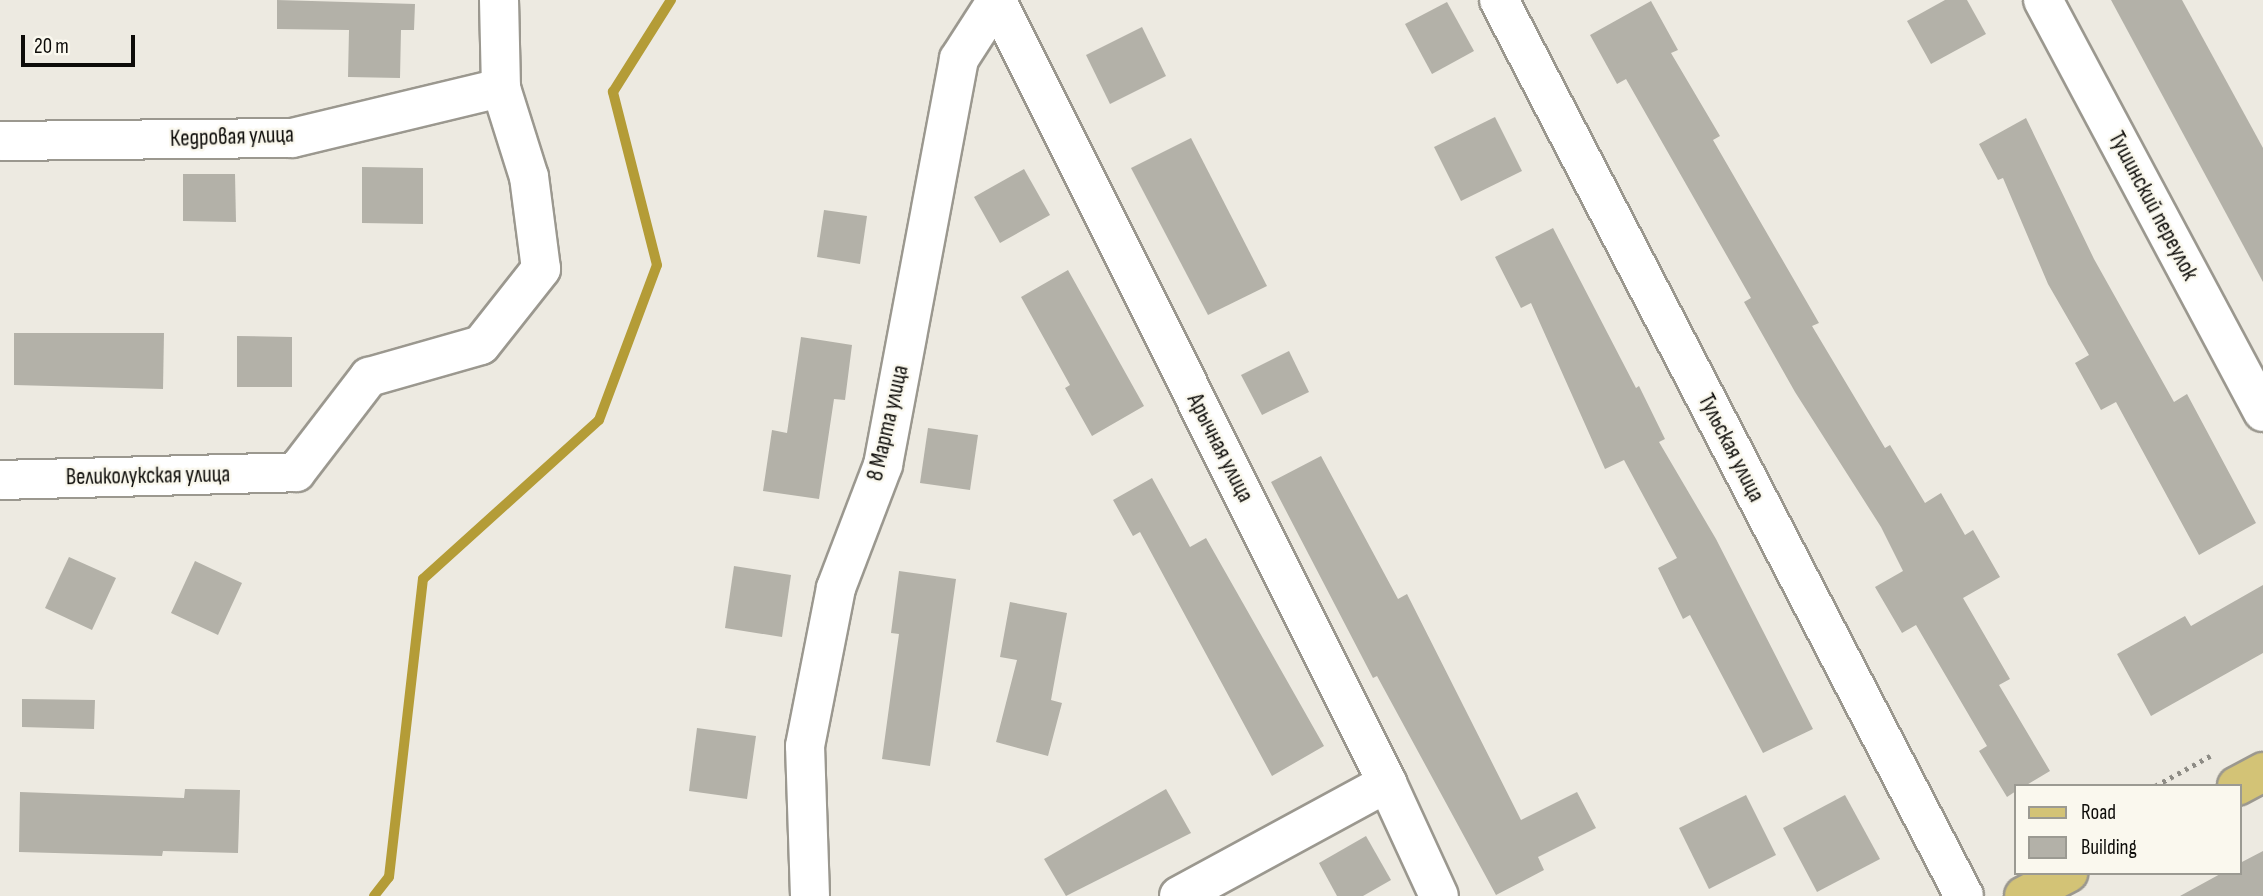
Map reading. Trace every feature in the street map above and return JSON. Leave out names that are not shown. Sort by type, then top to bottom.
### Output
[{"type":"main road","points":[[2241,784],[2263,772]]},
{"type":"main road","points":[[2024,896],[2064,875]]},
{"type":"street","points":[[499,0],[501,88]]},
{"type":"street","name":"Тульская улица","points":[[1499,0],[1964,896]]},
{"type":"street","name":"Тушинский переулок","points":[[2043,0],[2263,412]]},
{"type":"street","name":"Арычная улица","points":[[997,1],[1387,783],[1439,896]]},
{"type":"street","name":"8 Марта улица","points":[[810,896],[805,746],[836,588],[883,465],[959,59],[997,1]]},
{"type":"street","name":"Кедровая улица","points":[[0,141],[292,138],[501,88]]},
{"type":"street","name":"Великолукская улица","points":[[0,480],[296,472],[369,377],[481,345],[541,269],[529,177],[501,88]]},
{"type":"street","points":[[1179,896],[1387,783]]},
{"type":"building","points":[[277,0],[415,4],[414,30],[401,30],[400,78],[348,77],[349,30],[277,29]]},
{"type":"building","points":[[1945,0],[1967,0],[1986,34],[1931,64],[1907,21]]},
{"type":"building","points":[[2111,0],[2182,0],[2263,148],[2263,282]]},
{"type":"building","points":[[1651,1],[1678,50],[1671,53],[1720,136],[1713,140],[1819,323],[1812,326],[1885,448],[1890,445],[1925,503],[1941,493],[1965,535],[1973,530],[2000,577],[1963,598],[2010,679],[1999,685],[2050,771],[2028,784],[2014,784],[2014,792],[2007,797],[1979,751],[1987,746],[1916,625],[1902,633],[1875,587],[1903,571],[1881,527],[1795,392],[1744,302],[1751,298],[1626,79],[1617,84],[1590,35]]},
{"type":"building","points":[[1447,2],[1474,51],[1432,74],[1405,24]]},
{"type":"building","points":[[1142,27],[1166,76],[1110,104],[1086,55]]},
{"type":"building","points":[[1495,117],[1522,171],[1461,201],[1434,147]]},
{"type":"building","points":[[2026,118],[2094,259],[2174,402],[2187,394],[2256,523],[2199,555],[2116,402],[2101,410],[2075,363],[2089,355],[2048,284],[2003,178],[1998,180],[1979,144]]},
{"type":"building","points":[[1191,138],[1267,286],[1208,315],[1131,168]]},
{"type":"building","points":[[362,167],[423,168],[423,224],[362,223]]},
{"type":"building","points":[[1024,169],[1050,215],[1000,243],[974,197]]},
{"type":"building","points":[[183,174],[235,174],[236,222],[183,221]]},
{"type":"building","points":[[824,210],[867,216],[860,264],[817,257]]},
{"type":"building","points":[[1553,228],[1636,388],[1639,386],[1665,439],[1659,442],[1716,539],[1813,729],[1763,753],[1690,615],[1683,619],[1658,568],[1677,558],[1624,460],[1605,469],[1531,303],[1521,308],[1495,257]]},
{"type":"building","points":[[1068,270],[1144,406],[1092,436],[1065,388],[1070,385],[1021,297]]},
{"type":"building","points":[[14,333],[164,333],[163,389],[14,385]]},
{"type":"building","points":[[237,336],[292,337],[292,387],[237,387]]},
{"type":"building","points":[[801,337],[852,345],[845,400],[834,399],[819,499],[763,491],[772,430],[787,433]]},
{"type":"building","points":[[1289,351],[1309,392],[1262,415],[1241,375]]},
{"type":"building","points":[[928,428],[978,435],[970,490],[920,483]]},
{"type":"building","points":[[1321,456],[1398,599],[1407,594],[1521,820],[1577,792],[1596,828],[1538,857],[1544,870],[1496,895],[1377,676],[1373,678],[1271,482]]},
{"type":"building","points":[[1152,478],[1190,547],[1206,538],[1324,746],[1272,776],[1140,532],[1133,536],[1113,500]]},
{"type":"building","points":[[69,557],[116,578],[92,630],[45,608]]},
{"type":"building","points":[[195,561],[242,583],[218,635],[171,613]]},
{"type":"building","points":[[734,566],[791,575],[782,637],[725,628]]},
{"type":"building","points":[[899,571],[956,579],[930,766],[882,759],[899,634],[891,633]]},
{"type":"building","points":[[2263,585],[2263,653],[2151,716],[2117,654],[2185,616],[2191,626]]},
{"type":"building","points":[[1010,602],[1067,613],[1051,700],[1062,703],[1048,756],[996,742],[1017,660],[1000,657]]},
{"type":"building","points":[[22,699],[95,700],[94,729],[22,727]]},
{"type":"building","points":[[697,728],[756,736],[747,799],[689,791]]},
{"type":"building","points":[[185,789],[240,790],[238,853],[163,851],[162,856],[19,852],[20,792],[184,798]]},
{"type":"building","points":[[1166,789],[1191,833],[1066,896],[1044,859]]},
{"type":"building","points":[[1746,795],[1776,855],[1709,889],[1679,828]]},
{"type":"building","points":[[1845,795],[1880,859],[1817,892],[1783,828]]},
{"type":"building","points":[[1366,836],[1391,880],[1363,896],[1337,896],[1319,863]]},
{"type":"building","points":[[2263,851],[2263,896],[2180,896],[2218,875],[2242,875],[2242,862]]},
{"type":"waterway","points":[[374,896],[389,877],[423,579],[599,420],[657,265],[613,92],[671,0]]}]
